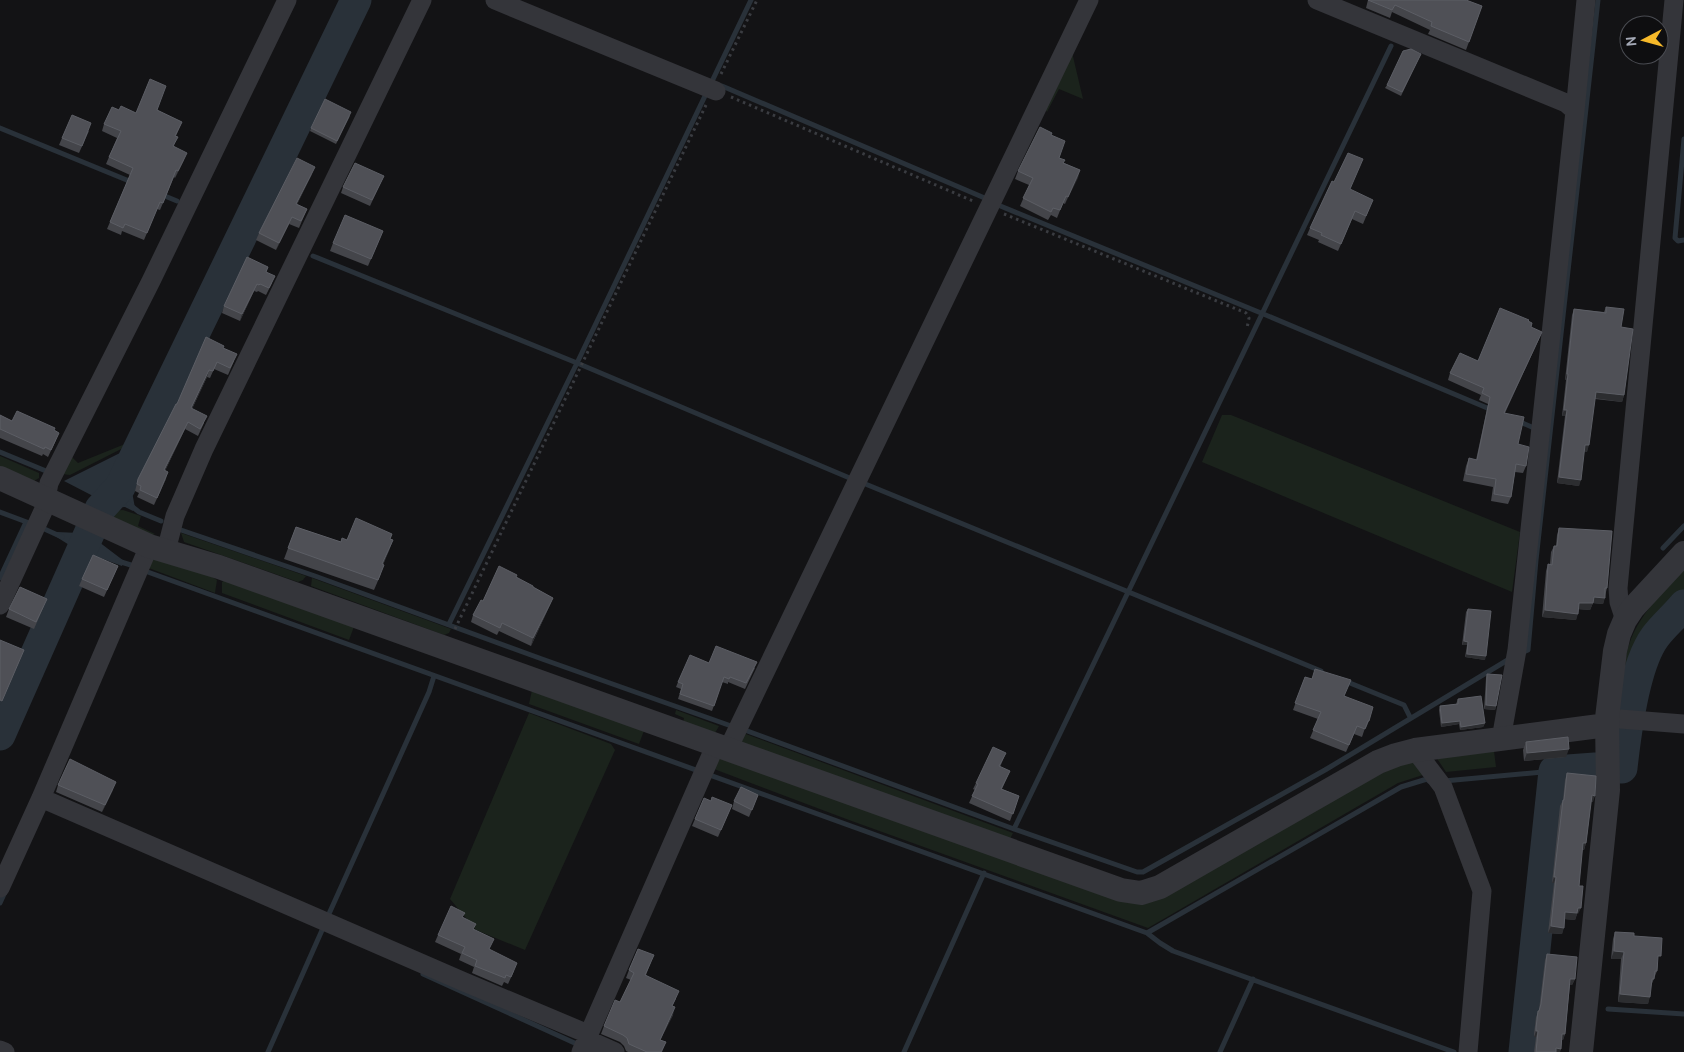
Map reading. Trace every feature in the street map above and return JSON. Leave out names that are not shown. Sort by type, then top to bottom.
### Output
[{"type":"street","points":[[0,605],[44,508],[49,483],[151,281],[287,0]]},
{"type":"street","points":[[0,888],[157,549],[175,516],[204,449],[422,0]]},
{"type":"street","points":[[494,0],[712,89]]},
{"type":"street","points":[[587,1043],[721,749],[983,205],[1089,0]]},
{"type":"street","points":[[1317,0],[1566,103],[1575,104]]},
{"type":"street","points":[[1504,738],[1503,728],[1516,656],[1586,0]]},
{"type":"street","points":[[1625,620],[1619,602],[1618,588],[1674,0]]},
{"type":"street","points":[[0,478],[157,549],[219,567],[721,749],[1121,890],[1141,894],[1160,887],[1378,762],[1396,755],[1415,750],[1617,720],[1684,724]]},
{"type":"street","points":[[1581,1052],[1608,790],[1608,768],[1617,720],[1614,650],[1625,620],[1642,598],[1684,553]]},
{"type":"street","points":[[1415,750],[1440,782],[1482,891],[1468,1052]]},
{"type":"street","points":[[41,798],[587,1043],[615,1052]]},
{"type":"street","points":[[0,1050],[5,1052]]},
{"type":"path","points":[[454,631],[709,99],[712,89],[757,0]]},
{"type":"path","points":[[712,89],[983,205],[1246,313],[1249,318],[1247,328]]},
{"type":"shaded area","points":[[1071,48],[1083,99],[1059,89],[1047,112],[1045,109]]},
{"type":"shaded area","points":[[1222,415],[1231,415],[1520,532],[1512,592],[1202,462]]},
{"type":"shaded area","points":[[125,444],[129,445],[70,475],[62,474],[71,456],[78,463]]},
{"type":"shaded area","points":[[134,446],[145,451],[131,486],[135,508],[133,511],[125,507],[109,508],[99,542],[124,561],[122,566],[92,555],[88,554],[86,558],[73,552],[74,548],[55,536],[57,532],[79,533],[95,500],[93,496],[64,481]]},
{"type":"shaded area","points":[[0,456],[39,473],[39,478],[34,481],[0,468]]},
{"type":"shaded area","points":[[123,510],[141,516],[138,526],[155,534],[151,536],[108,518],[110,511]]},
{"type":"shaded area","points":[[181,533],[306,576],[298,582],[184,542]]},
{"type":"shaded area","points":[[153,555],[204,572],[217,580],[215,593],[146,567]]},
{"type":"shaded area","points":[[1684,568],[1684,594],[1659,620],[1646,638],[1636,665],[1625,712],[1618,707],[1624,664],[1631,639],[1647,611]]},
{"type":"shaded area","points":[[312,578],[451,629],[449,633],[444,635],[311,586]]},
{"type":"shaded area","points":[[226,579],[355,624],[349,640],[222,593],[222,582]]},
{"type":"shaded area","points":[[532,690],[645,728],[639,744],[529,704]]},
{"type":"shaded area","points":[[676,710],[719,726],[715,733],[683,723],[684,718],[675,714]]},
{"type":"shaded area","points":[[529,713],[611,744],[615,750],[525,950],[476,930],[450,899]]},
{"type":"shaded area","points":[[743,733],[1013,833],[1009,841],[741,742]]},
{"type":"shaded area","points":[[1494,751],[1496,767],[1446,772],[1436,757]]},
{"type":"shaded area","points":[[719,757],[1143,904],[1154,901],[1373,774],[1415,759],[1426,774],[1398,783],[1148,928],[714,769]]},
{"type":"building","points":[[1368,0],[1466,0],[1482,6],[1469,42],[1431,26],[1432,22],[1395,5],[1392,10]]},
{"type":"building","points":[[1411,49],[1421,54],[1402,92],[1387,85],[1403,51]]},
{"type":"building","points":[[150,79],[166,86],[157,110],[182,122],[175,136],[178,137],[173,146],[187,153],[178,171],[176,170],[163,203],[160,202],[147,233],[125,224],[123,228],[110,222],[133,168],[109,157],[121,131],[104,124],[112,107],[119,110],[121,106],[136,113]]},
{"type":"building","points":[[325,99],[351,112],[337,141],[311,128]]},
{"type":"building","points":[[72,115],[91,123],[82,146],[62,138]]},
{"type":"building","points":[[1040,127],[1052,133],[1051,135],[1065,141],[1059,158],[1065,160],[1063,163],[1080,170],[1060,210],[1053,208],[1051,212],[1023,198],[1033,178],[1018,171]]},
{"type":"building","points":[[1348,153],[1363,159],[1350,189],[1373,200],[1366,216],[1355,211],[1341,244],[1310,228],[1332,181],[1334,182]]},
{"type":"building","points":[[297,158],[315,167],[296,204],[307,209],[301,221],[292,217],[279,243],[259,233]]},
{"type":"building","points":[[355,163],[384,176],[372,200],[343,187]]},
{"type":"building","points":[[345,215],[383,231],[371,259],[333,243]]},
{"type":"building","points":[[247,257],[268,267],[266,272],[275,276],[269,288],[257,284],[242,314],[224,306]]},
{"type":"building","points":[[1606,307],[1624,309],[1621,327],[1633,329],[1624,395],[1596,392],[1589,445],[1585,445],[1581,480],[1559,477],[1567,410],[1564,410],[1574,309],[1606,313]]},
{"type":"building","points":[[1500,308],[1529,320],[1532,323],[1531,327],[1542,332],[1504,413],[1524,417],[1518,444],[1529,447],[1526,466],[1516,464],[1511,497],[1494,494],[1496,479],[1466,474],[1469,458],[1477,460],[1490,397],[1482,393],[1484,388],[1450,373],[1460,353],[1478,361]]},
{"type":"building","points":[[206,337],[237,354],[230,368],[217,362],[213,371],[209,370],[191,408],[207,416],[200,429],[188,422],[164,470],[168,472],[157,498],[140,490],[141,486],[137,484],[138,479],[177,404]]},
{"type":"building","points":[[17,411],[55,428],[54,430],[59,433],[51,450],[45,447],[44,449],[0,429],[0,415],[12,421]]},
{"type":"building","points":[[356,518],[392,534],[390,539],[393,540],[382,564],[384,565],[378,580],[288,548],[296,527],[341,542],[342,538],[347,540]]},
{"type":"building","points":[[1559,528],[1612,531],[1605,598],[1594,597],[1593,603],[1579,603],[1578,614],[1545,610],[1548,564],[1552,565],[1554,546],[1557,546]]},
{"type":"building","points":[[93,555],[118,566],[107,590],[82,579]]},
{"type":"building","points":[[499,566],[553,598],[533,638],[502,623],[500,628],[473,615],[481,600],[483,601]]},
{"type":"building","points":[[20,587],[47,599],[36,622],[9,609]]},
{"type":"building","points":[[1468,609],[1491,611],[1486,656],[1467,654],[1468,642],[1464,641]]},
{"type":"building","points":[[0,640],[24,650],[2,701],[0,700]]},
{"type":"building","points":[[716,646],[757,662],[746,683],[730,677],[729,679],[724,677],[714,706],[680,694],[683,684],[678,682],[690,655],[709,663]]},
{"type":"building","points":[[1315,669],[1351,680],[1344,696],[1373,707],[1365,729],[1357,726],[1349,745],[1313,730],[1321,712],[1295,703],[1305,677],[1312,679]]},
{"type":"building","points":[[1487,674],[1502,675],[1496,706],[1486,705]]},
{"type":"building","points":[[1481,696],[1485,723],[1461,727],[1460,721],[1442,723],[1440,706],[1458,704],[1458,699]]},
{"type":"building","points":[[1568,737],[1569,749],[1527,753],[1526,742]]},
{"type":"building","points":[[993,747],[1006,753],[999,766],[1010,771],[1001,789],[1019,796],[1013,814],[972,796]]},
{"type":"building","points":[[70,759],[116,782],[105,805],[58,785]]},
{"type":"building","points":[[1567,773],[1596,776],[1595,796],[1592,795],[1586,843],[1583,843],[1579,886],[1583,886],[1581,908],[1578,908],[1577,913],[1565,912],[1564,928],[1551,926],[1556,877],[1554,877]]},
{"type":"building","points":[[741,787],[758,795],[752,810],[734,801]]},
{"type":"building","points":[[712,797],[732,805],[721,830],[695,819],[704,798],[711,801]]},
{"type":"building","points":[[451,906],[465,913],[462,917],[476,924],[473,929],[494,939],[489,949],[517,963],[511,977],[506,975],[505,978],[475,966],[477,960],[462,953],[465,947],[438,935]]},
{"type":"building","points":[[1615,932],[1634,933],[1634,936],[1662,938],[1661,956],[1658,956],[1657,971],[1655,971],[1654,979],[1652,979],[1650,997],[1620,994],[1624,952],[1614,951]]},
{"type":"building","points":[[638,949],[654,955],[645,975],[679,991],[672,1006],[675,1007],[660,1040],[666,1042],[661,1052],[647,1052],[629,1044],[627,1038],[623,1035],[604,1026],[615,1000],[620,1002],[634,973],[629,970]]},
{"type":"building","points":[[1547,954],[1577,957],[1575,979],[1570,979],[1565,1034],[1562,1034],[1561,1049],[1556,1048],[1556,1052],[1536,1052],[1538,1031],[1536,1031],[1536,1028]]},
{"type":"waterway","points":[[0,735],[100,509],[120,487],[356,0]]},
{"type":"waterway","points":[[449,624],[577,363],[751,0]]},
{"type":"waterway","points":[[1521,653],[1528,650],[1536,560],[1598,0]]},
{"type":"waterway","points":[[1014,829],[1391,46]]},
{"type":"waterway","points":[[722,86],[987,199]]},
{"type":"waterway","points":[[0,128],[134,183]]},
{"type":"waterway","points":[[1684,139],[1675,238],[1678,241],[1684,240]]},
{"type":"waterway","points":[[160,194],[177,201]]},
{"type":"waterway","points":[[998,205],[1492,410]]},
{"type":"waterway","points":[[313,256],[577,363],[852,479]]},
{"type":"waterway","points":[[1518,421],[1534,428]]},
{"type":"waterway","points":[[0,452],[46,471]]},
{"type":"waterway","points":[[863,483],[1321,671]]},
{"type":"waterway","points":[[129,504],[139,512],[161,521]]},
{"type":"waterway","points":[[0,512],[32,524]]},
{"type":"waterway","points":[[0,578],[26,522]]},
{"type":"waterway","points":[[1663,548],[1684,526]]},
{"type":"waterway","points":[[40,527],[62,537]]},
{"type":"waterway","points":[[181,530],[315,576],[734,727]]},
{"type":"waterway","points":[[118,561],[134,566]]},
{"type":"waterway","points":[[145,571],[1147,933],[1401,787],[1427,779],[1429,781]]},
{"type":"waterway","points":[[1524,1052],[1554,771],[1622,768],[1632,700],[1636,682],[1648,649],[1655,637],[1684,605]]},
{"type":"waterway","points":[[742,729],[1014,829],[1137,872],[1143,872],[1325,770],[1511,658]]},
{"type":"waterway","points":[[328,916],[429,692],[434,676]]},
{"type":"waterway","points":[[1345,681],[1404,705],[1410,717]]},
{"type":"waterway","points":[[1444,781],[1554,771]]},
{"type":"waterway","points":[[904,1052],[984,873]]},
{"type":"waterway","points":[[0,903],[5,892]]},
{"type":"waterway","points":[[268,1052],[323,928]]},
{"type":"waterway","points":[[1147,933],[1173,951],[1454,1052]]},
{"type":"waterway","points":[[423,974],[579,1045]]},
{"type":"waterway","points":[[1220,1052],[1253,979]]},
{"type":"waterway","points":[[1608,1009],[1684,1014]]}]
